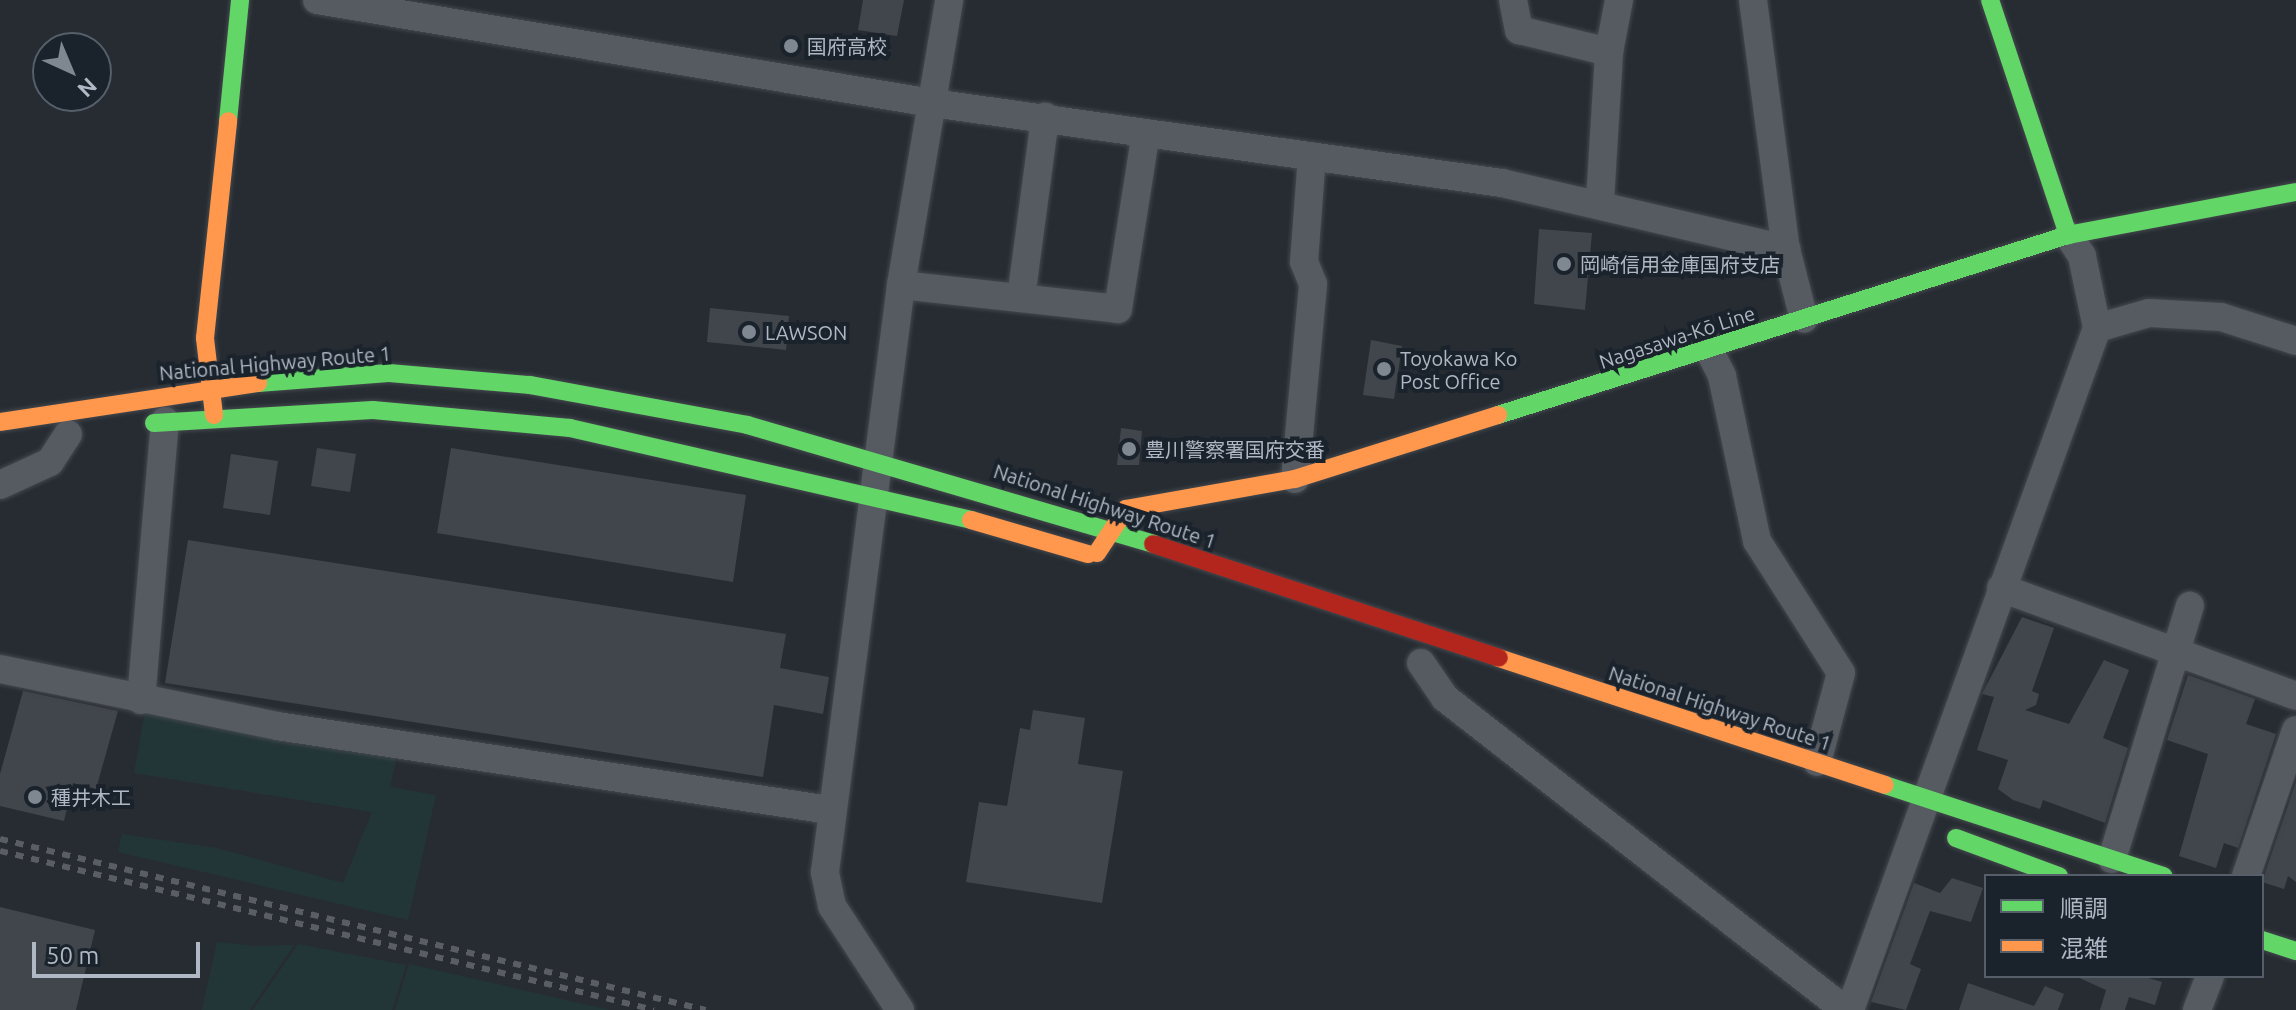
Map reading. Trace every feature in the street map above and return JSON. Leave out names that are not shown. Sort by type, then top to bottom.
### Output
[{"type":"main road","points":[[214,417],[205,338],[240,0]]},
{"type":"main road","points":[[1990,0],[2068,235]]},
{"type":"main road","name":"Nagasawa-Kō Line","points":[[1096,556],[1109,530],[1126,509],[1295,479],[2068,235],[2296,192]]},
{"type":"main road","name":"National Highway Route 1","points":[[0,422],[210,387],[389,373],[530,385],[881,458],[1817,762],[1911,812],[2054,874]]},
{"type":"main road","points":[[152,423],[214,417],[456,413],[570,428],[876,493],[1120,564]]},
{"type":"main road","points":[[54,437],[96,430]]},
{"type":"main road","points":[[1414,661],[1451,673]]},
{"type":"main road","name":"National Highway Route 1","points":[[1911,812],[2112,859],[2157,874]]},
{"type":"main road","points":[[2264,941],[2296,951]]},
{"type":"street","points":[[317,0],[932,103],[1312,156],[1600,201],[1786,249]]},
{"type":"street","points":[[900,1010],[832,906],[825,872],[830,810],[881,458],[901,285],[949,0]]},
{"type":"street","points":[[1513,0],[1519,30],[1609,52]]},
{"type":"street","points":[[1600,201],[1609,52],[1619,0]]},
{"type":"street","points":[[1753,0],[1786,249],[1804,319]]},
{"type":"street","points":[[1021,298],[1045,117]]},
{"type":"street","points":[[901,285],[1118,309],[1146,133]]},
{"type":"street","points":[[1295,479],[1313,284],[1304,262],[1312,156]]},
{"type":"street","points":[[1414,661],[1445,698],[1848,1010],[1911,812],[2001,588],[2097,328],[2082,256],[2068,235]]},
{"type":"street","points":[[2097,328],[2149,313],[2221,317],[2296,341]]},
{"type":"street","points":[[1709,350],[1722,376],[1757,541],[1841,673],[1817,762]]},
{"type":"street","points":[[141,700],[152,423]]},
{"type":"street","points":[[0,485],[50,462],[54,437]]},
{"type":"street","points":[[2001,588],[2296,696]]},
{"type":"street","points":[[2112,859],[2190,606]]},
{"type":"street","points":[[0,669],[141,700],[830,810]]},
{"type":"street","points":[[2247,874],[2296,730]]},
{"type":"street","points":[[2197,1010],[2209,978]]},
{"type":"shaded area","points":[[145,712],[398,752],[390,787],[436,795],[408,920],[118,852],[122,834],[217,848],[343,883],[372,812],[134,773]]},
{"type":"shaded area","points":[[217,942],[256,946],[294,945],[250,1010],[202,1010]]},
{"type":"shaded area","points":[[298,944],[406,965],[392,1010],[253,1010]]},
{"type":"shaded area","points":[[409,964],[610,1010],[395,1010]]},
{"type":"building","points":[[863,0],[904,0],[897,36],[858,30]]},
{"type":"building","points":[[1539,229],[1592,233],[1585,310],[1534,304]]},
{"type":"building","points":[[710,308],[789,316],[786,350],[707,342]]},
{"type":"building","points":[[1371,340],[1402,346],[1394,399],[1363,395]]},
{"type":"building","points":[[1121,428],[1142,431],[1139,465],[1117,465]]},
{"type":"building","points":[[317,448],[356,454],[350,492],[311,486]]},
{"type":"building","points":[[451,448],[746,495],[733,582],[437,533]]},
{"type":"building","points":[[231,454],[278,461],[270,515],[223,508]]},
{"type":"building","points":[[188,540],[786,634],[780,668],[829,677],[823,714],[774,705],[763,777],[165,683]]},
{"type":"building","points":[[2022,617],[2054,628],[2032,691],[2039,694],[2036,705],[2025,710],[2069,724],[2104,660],[2129,670],[2103,738],[2128,748],[2105,823],[2043,800],[2040,809],[2013,800],[1998,789],[2008,760],[1977,750],[1994,697],[1982,694]]},
{"type":"building","points":[[2188,675],[2255,699],[2246,724],[2276,734],[2238,848],[2224,843],[2216,868],[2179,856],[2208,754],[2167,740]]},
{"type":"building","points":[[23,691],[118,711],[96,789],[73,783],[64,821],[0,806],[0,774]]},
{"type":"building","points":[[1033,710],[1085,718],[1078,764],[1123,771],[1102,903],[966,882],[979,802],[1007,806],[1020,728],[1030,730]]},
{"type":"building","points":[[2296,782],[2296,882],[2288,876],[2284,889],[2264,883]]},
{"type":"building","points":[[1952,878],[1983,888],[1971,922],[1930,911],[1910,964],[1921,969],[1906,1010],[1871,1002],[1914,883],[1940,893]]},
{"type":"building","points":[[0,907],[95,930],[76,1010],[0,1010]]},
{"type":"building","points":[[2079,978],[2149,978],[2162,982],[2155,1005],[2129,997],[2125,1010],[2100,1010],[2106,990]]},
{"type":"building","points":[[1968,983],[2034,1006],[2045,986],[2064,994],[2058,1010],[1959,1010]]},
{"type":"railway","points":[[0,839],[706,1010]]},
{"type":"railway","points":[[0,851],[654,1010]]},
{"type":"traffic: fast","points":[[228,121],[240,0]]},
{"type":"traffic: fast","points":[[1990,0],[2068,235]]},
{"type":"traffic: fast","points":[[1498,415],[2068,235],[2296,192]]},
{"type":"traffic: fast","points":[[258,383],[389,373],[530,385],[747,425],[1153,544]]},
{"type":"traffic: fast","points":[[154,423],[373,410],[570,428],[971,520]]},
{"type":"traffic: fast","points":[[1885,785],[2157,874]]},
{"type":"traffic: fast","points":[[1956,838],[2054,874]]},
{"type":"traffic: fast","points":[[2264,941],[2296,951]]},
{"type":"traffic: slow","points":[[214,415],[205,338],[228,121]]},
{"type":"traffic: slow","points":[[0,422],[258,383]]},
{"type":"traffic: slow","points":[[1097,553],[1126,509],[1295,479],[1498,415]]},
{"type":"traffic: slow","points":[[971,520],[1088,554]]},
{"type":"traffic: slow","points":[[1499,658],[1885,785]]},
{"type":"traffic: jam","points":[[1153,544],[1499,658]]},
{"type":"place","name":"国府高校","points":[[791,46]]},
{"type":"place","name":"岡崎信用金庫国府支店","points":[[1564,264]]},
{"type":"place","name":"LAWSON","points":[[749,332]]},
{"type":"place","name":"Toyokawa Ko Post Office","points":[[1384,369]]},
{"type":"place","name":"豊川警察署国府交番","points":[[1129,449]]},
{"type":"place","name":"種井木工","points":[[35,797]]}]
